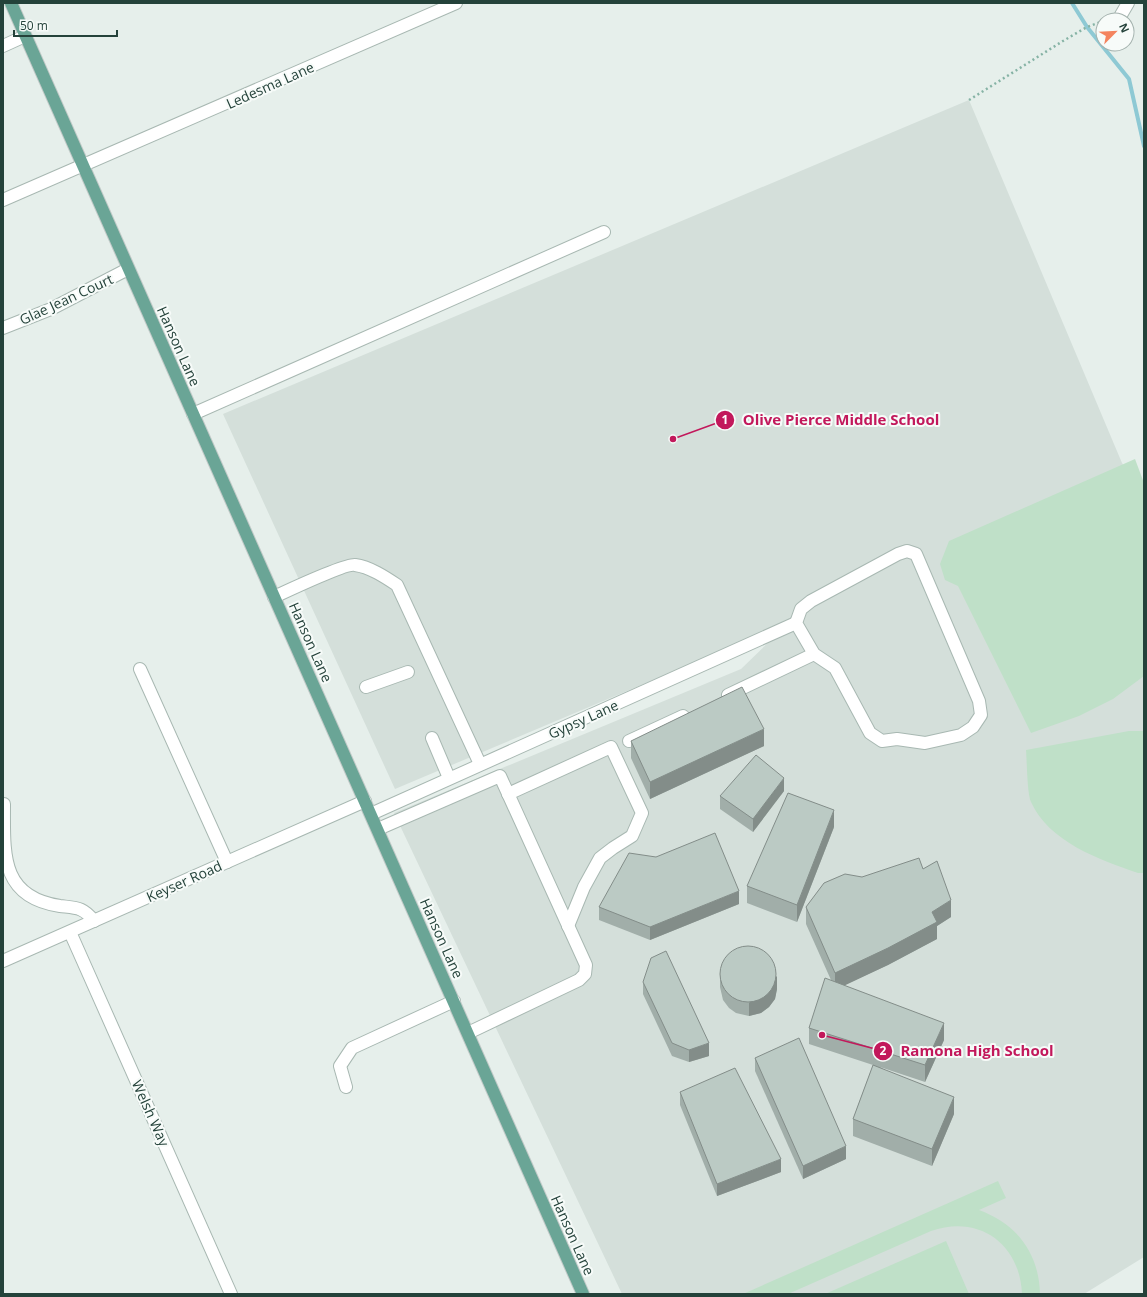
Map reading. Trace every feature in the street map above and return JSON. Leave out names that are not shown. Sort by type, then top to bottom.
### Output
[{"type":"main road","name":"Hanson Lane","points":[[11,3],[583,1294]]},
{"type":"street","name":"Ledesma Lane","points":[[3,200],[456,3]]},
{"type":"street","points":[[1123,12],[1128,3]]},
{"type":"street","points":[[3,46],[25,36]]},
{"type":"street","points":[[193,414],[604,232]]},
{"type":"street","name":"Glae Jean Court","points":[[3,328],[50,309],[128,270]]},
{"type":"street","points":[[907,551],[916,554],[979,701],[981,715],[973,727],[961,735],[925,743],[897,739],[882,741],[870,733],[836,668],[814,654],[796,623],[801,609],[811,601],[898,554],[907,551]]},
{"type":"street","points":[[274,597],[336,570],[354,564],[383,575],[397,585],[480,764]]},
{"type":"street","name":"Gypsy Lane","points":[[371,814],[796,623]]},
{"type":"street","points":[[715,701],[814,654]]},
{"type":"street","points":[[140,669],[227,862]]},
{"type":"street","points":[[366,687],[408,672]]},
{"type":"street","points":[[629,741],[694,711]]},
{"type":"street","points":[[432,738],[450,778]]},
{"type":"street","points":[[508,794],[611,747],[642,813],[632,836],[600,858],[584,887],[568,926]]},
{"type":"street","points":[[378,829],[500,776],[586,965],[586,974],[579,980],[468,1033]]},
{"type":"street","name":"Keyser Road","points":[[3,961],[365,801]]},
{"type":"street","points":[[4,804],[4,855],[12,876],[20,888],[32,898],[46,904],[82,909],[94,921]]},
{"type":"street","name":"Welsh Way","points":[[70,932],[231,1294]]},
{"type":"street","points":[[346,1087],[340,1066],[352,1048],[454,1001]]},
{"type":"path","points":[[969,100],[1062,41],[1095,24]]},
{"type":"shaded area","points":[[969,100],[1122,463],[1144,496],[1144,1257],[1084,1294],[622,1294],[394,813],[741,669],[775,636],[691,664],[395,789],[223,414]]},
{"type":"green space","points":[[1135,459],[1144,483],[1144,676],[1113,699],[1079,716],[1031,733],[958,586],[945,580],[940,564],[949,541]]},
{"type":"green space","points":[[1129,731],[1144,731],[1144,873],[1138,873],[1108,862],[1077,848],[1063,839],[1039,816],[1031,802],[1028,785],[1026,750]]},
{"type":"green space","points":[[998,1181],[1006,1198],[979,1210],[1004,1223],[1015,1232],[1023,1242],[1030,1253],[1035,1266],[1039,1279],[1040,1294],[1022,1294],[1019,1276],[1014,1261],[1005,1248],[994,1237],[980,1230],[965,1227],[949,1227],[931,1231],[788,1294],[743,1294]]},
{"type":"green space","points":[[946,1241],[969,1294],[825,1294]]},
{"type":"building","points":[[742,687],[764,729],[650,782],[631,741]]},
{"type":"building","points":[[756,755],[784,778],[753,819],[720,796]]},
{"type":"building","points":[[788,793],[834,810],[797,905],[747,886]]},
{"type":"building","points":[[715,833],[739,891],[650,927],[599,907],[629,853],[656,857]]},
{"type":"building","points":[[919,858],[923,869],[937,861],[951,900],[932,912],[937,922],[888,948],[835,973],[806,907],[824,883],[845,874],[862,877]]},
{"type":"building","points":[[742,946],[754,946],[764,950],[772,958],[776,968],[776,980],[772,990],[764,998],[754,1002],[742,1002],[732,998],[724,990],[720,980],[720,968],[724,958],[732,950]]},
{"type":"building","points":[[666,951],[709,1043],[689,1050],[672,1043],[643,982],[651,958]]},
{"type":"building","points":[[825,978],[944,1023],[925,1065],[809,1028]]},
{"type":"building","points":[[799,1038],[846,1146],[803,1166],[755,1058]]},
{"type":"building","points":[[873,1065],[954,1097],[932,1149],[853,1119]]},
{"type":"building","points":[[735,1068],[781,1159],[717,1184],[680,1092]]},
{"type":"waterway","points":[[1072,3],[1087,27],[1129,79],[1144,146]]},
{"type":"place","name":"Olive Pierce Middle School","points":[[673,439]]},
{"type":"place","name":"Ramona High School","points":[[822,1035]]}]
